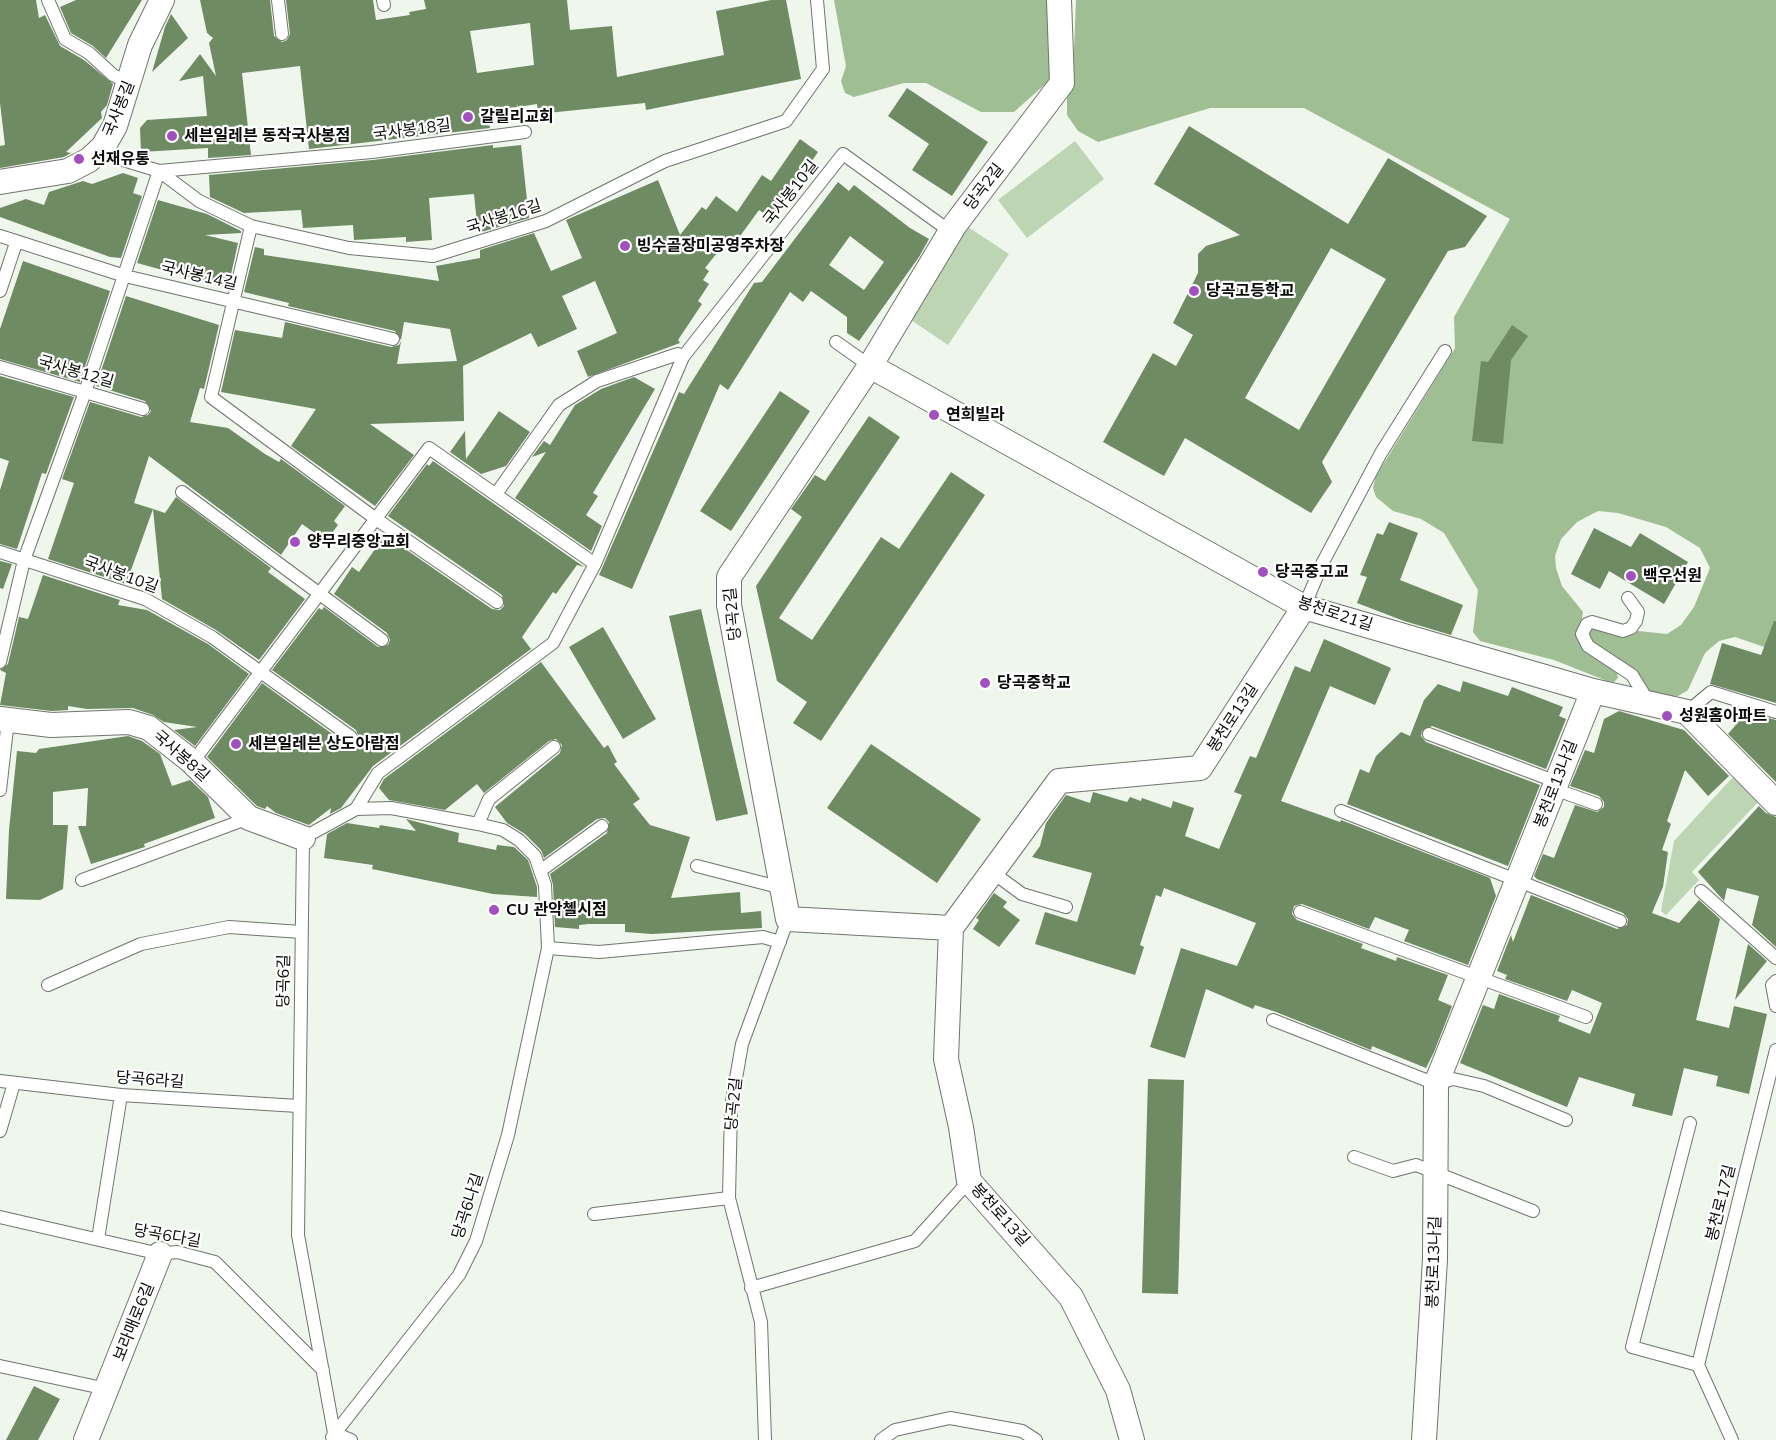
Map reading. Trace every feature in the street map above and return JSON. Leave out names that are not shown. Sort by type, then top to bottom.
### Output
[{"type":"street","name":"국사봉길","points":[[0,182],[68,171],[89,160],[103,147],[115,126],[130,84],[140,45],[162,0]]},
{"type":"street","name":"당곡2길","points":[[788,920],[729,605],[729,577],[870,366],[951,232],[1062,83],[1059,0]]},
{"type":"street","name":"봉천로21길","points":[[870,366],[1305,607],[1593,691],[1687,712]]},
{"type":"street","name":"봉천로13길","points":[[1132,1440],[1118,1390],[1071,1297],[969,1181],[961,1127],[945,1059],[951,928],[1059,781],[1200,768],[1305,607]]},
{"type":"street","name":"봉천로13나길","points":[[1424,1440],[1435,1259],[1436,1084],[1520,880],[1593,691]]},
{"type":"street","points":[[1687,712],[1776,803]]},
{"type":"street","name":"국사봉8길","points":[[4,719],[51,725],[129,722],[149,728],[192,764],[249,818],[303,838]]},
{"type":"street","points":[[788,920],[951,928]]},
{"type":"street","name":"보라매로6길","points":[[86,1440],[160,1254]]},
{"type":"lane","points":[[48,0],[65,39],[89,53],[113,75],[130,84]]},
{"type":"lane","points":[[278,0],[282,34]]},
{"type":"lane","name":"국사봉16길","points":[[103,147],[123,160],[159,171],[199,201],[250,226],[349,248],[433,256],[546,222],[665,161],[786,121],[823,69],[817,0]]},
{"type":"lane","name":"국사봉18길","points":[[159,171],[372,152],[525,132]]},
{"type":"lane","name":"국사봉10길","points":[[356,809],[378,773],[554,643],[595,564],[683,357],[843,154],[951,232]]},
{"type":"lane","points":[[0,662],[24,561],[85,392],[159,171]]},
{"type":"lane","points":[[250,226],[211,397],[376,519],[496,602]]},
{"type":"lane","name":"국사봉14길","points":[[0,236],[125,276],[393,339]]},
{"type":"lane","points":[[0,291],[16,243]]},
{"type":"lane","points":[[836,342],[870,366]]},
{"type":"lane","points":[[1305,607],[1323,562],[1381,453],[1445,351]]},
{"type":"lane","points":[[496,494],[559,405],[597,381],[678,354],[683,357]]},
{"type":"lane","name":"국사봉12길","points":[[0,367],[143,410]]},
{"type":"lane","points":[[192,764],[429,448],[595,564]]},
{"type":"lane","points":[[182,492],[382,640]]},
{"type":"lane","name":"국사봉10길","points":[[0,552],[146,598],[212,638],[351,737]]},
{"type":"lane","points":[[1628,598],[1638,612],[1631,628],[1623,631],[1592,622],[1587,624],[1582,634],[1588,646],[1632,675],[1643,693],[1645,703]]},
{"type":"lane","points":[[1687,712],[1711,692],[1776,712]]},
{"type":"lane","name":"국사봉8길","points":[[0,790],[4,719]]},
{"type":"lane","points":[[1429,734],[1596,804]]},
{"type":"lane","points":[[478,824],[489,799],[554,747]]},
{"type":"lane","name":"당곡6나길","points":[[332,1437],[459,1275],[476,1242],[508,1136],[548,948],[545,885],[535,856],[519,840],[503,830],[478,824],[391,808],[356,809]]},
{"type":"lane","points":[[303,838],[356,809]]},
{"type":"lane","points":[[1341,811],[1620,921]]},
{"type":"lane","points":[[82,880],[249,818]]},
{"type":"lane","points":[[540,872],[602,826]]},
{"type":"lane","name":"당곡6길","points":[[303,838],[298,1235],[323,1370],[332,1437]]},
{"type":"lane","points":[[697,866],[782,888]]},
{"type":"lane","points":[[992,872],[1022,894],[1066,908]]},
{"type":"lane","points":[[1701,891],[1776,958]]},
{"type":"lane","points":[[1300,912],[1586,1017]]},
{"type":"lane","name":"당곡2길","points":[[765,1440],[761,1322],[729,1198],[731,1106],[742,1044],[788,920]]},
{"type":"lane","points":[[48,985],[141,944],[229,927],[301,932]]},
{"type":"lane","points":[[548,948],[599,952],[763,937],[780,942]]},
{"type":"lane","points":[[1776,981],[1772,986],[1776,1006]]},
{"type":"lane","points":[[1273,1020],[1436,1084],[1453,1079],[1484,1086],[1566,1120]]},
{"type":"lane","name":"봉천로17길","points":[[1698,1365],[1776,1050]]},
{"type":"lane","name":"당곡6라길","points":[[0,1081],[121,1095],[298,1106]]},
{"type":"lane","points":[[0,1131],[14,1083]]},
{"type":"lane","points":[[98,1239],[121,1095]]},
{"type":"lane","points":[[1690,1123],[1632,1347],[1698,1365],[1732,1440]]},
{"type":"lane","points":[[1354,1157],[1393,1171],[1416,1165],[1533,1211]]},
{"type":"lane","points":[[751,1288],[915,1241],[969,1181]]},
{"type":"lane","points":[[594,1214],[729,1198]]},
{"type":"lane","name":"당곡6다길","points":[[0,1217],[160,1254],[177,1252],[215,1262],[323,1370]]},
{"type":"lane","points":[[0,1366],[107,1389]]},
{"type":"lane","points":[[881,1440],[895,1430],[950,1418],[1022,1431],[1036,1440]]},
{"type":"lane","points":[[332,1437],[351,1440]]},
{"type":"green space","points":[[834,0],[1048,0],[1051,79],[1014,112],[981,112],[926,83],[904,83],[854,97],[845,93],[841,81],[846,66]]},
{"type":"green space","points":[[1076,0],[1776,0],[1776,651],[1735,637],[1719,641],[1705,653],[1688,690],[1678,696],[1658,697],[1647,690],[1590,642],[1589,635],[1592,629],[1600,627],[1667,634],[1681,625],[1694,607],[1710,568],[1700,548],[1666,527],[1618,513],[1598,511],[1577,522],[1561,539],[1555,556],[1556,568],[1562,586],[1583,612],[1578,640],[1584,648],[1617,672],[1618,678],[1614,682],[1607,681],[1554,660],[1480,641],[1473,632],[1478,590],[1444,533],[1421,519],[1393,511],[1376,497],[1373,488],[1376,476],[1455,348],[1454,317],[1510,219],[1304,108],[1210,108],[1098,142],[1078,131],[1067,115],[1067,98],[1073,75]]},
{"type":"green space","points":[[1075,141],[1104,179],[1027,238],[998,200]]},
{"type":"green space","points":[[968,227],[1009,254],[948,345],[908,318]]},
{"type":"green space","points":[[1733,777],[1759,801],[1692,872],[1699,880],[1666,915],[1661,911],[1674,841]]},
{"type":"building","points":[[0,0],[36,0],[39,18],[45,15],[60,46],[84,60],[113,84],[107,105],[101,112],[102,118],[66,152],[71,153],[64,157],[0,168],[0,146],[5,145],[0,103]]},
{"type":"building","points":[[76,0],[142,0],[106,58],[93,46],[71,33],[60,7]]},
{"type":"building","points":[[200,0],[270,0],[274,36],[282,42],[287,40],[290,34],[286,0],[373,0],[376,20],[410,15],[409,12],[426,9],[424,0],[567,0],[570,30],[612,26],[617,77],[724,55],[716,11],[771,0],[786,0],[801,79],[646,110],[645,103],[538,114],[537,104],[518,107],[517,104],[517,107],[487,111],[490,128],[309,149],[300,66],[242,73],[251,155],[208,158],[208,148],[141,152],[140,128],[147,120],[207,116],[203,76],[179,81],[200,54],[216,76],[209,43],[213,38],[207,33]],"holes":[[[530,23],[534,65],[477,73],[470,31]]]},
{"type":"building","points":[[171,14],[188,38],[152,72],[165,27]]},
{"type":"building","points":[[907,88],[988,142],[952,196],[912,170],[929,144],[888,116]]},
{"type":"building","points":[[1189,126],[1348,224],[1388,158],[1487,216],[1465,247],[1448,251],[1322,462],[1332,482],[1311,513],[1185,438],[1164,476],[1103,442],[1153,353],[1176,366],[1193,335],[1173,323],[1198,273],[1198,254],[1206,246],[1240,235],[1154,184]],"holes":[[[1331,248],[1386,279],[1299,430],[1245,398]]]},
{"type":"building","points":[[800,139],[818,152],[772,219],[759,210],[735,243],[729,238],[705,268],[709,271],[703,280],[709,284],[698,301],[702,304],[678,340],[680,343],[588,377],[577,351],[617,333],[595,281],[562,296],[577,329],[538,347],[531,333],[463,366],[464,421],[370,424],[414,455],[375,506],[291,446],[316,409],[221,392],[235,330],[282,338],[285,322],[391,347],[399,345],[401,341],[397,364],[457,361],[450,329],[404,322],[401,340],[395,331],[288,306],[289,303],[244,292],[255,247],[264,249],[264,255],[439,281],[436,266],[480,258],[480,250],[534,233],[551,271],[582,258],[566,220],[658,180],[680,235],[702,207],[706,210],[716,196],[737,212],[762,175],[771,181]]},
{"type":"building","points":[[493,145],[493,148],[521,145],[529,218],[478,233],[474,194],[429,198],[432,240],[406,242],[406,237],[354,240],[353,225],[303,228],[301,210],[244,213],[210,197],[209,175],[373,160]]},
{"type":"building","points":[[123,173],[138,178],[133,193],[142,196],[121,258],[110,257],[0,217],[0,208],[26,199],[44,205],[49,192],[83,181],[92,184]]},
{"type":"building","points":[[838,182],[849,191],[854,185],[910,228],[929,239],[919,257],[859,341],[847,333],[847,317],[811,291],[803,302],[790,292],[728,390],[720,384],[632,589],[599,575],[679,392],[684,394],[754,283],[762,282]],"holes":[[[850,236],[884,262],[864,290],[829,265]]]},
{"type":"building","points":[[158,200],[207,214],[241,231],[241,233],[205,235],[238,243],[228,288],[137,263]]},
{"type":"building","points":[[23,261],[110,291],[80,382],[0,359],[0,329]]},
{"type":"building","points":[[126,296],[219,325],[204,389],[200,388],[190,422],[228,428],[265,454],[279,462],[281,459],[345,506],[334,521],[338,525],[326,541],[302,524],[281,555],[149,456],[134,503],[153,509],[126,584],[48,559],[74,483],[62,479],[90,402],[141,417],[148,415],[151,411],[145,401],[96,386]]},
{"type":"building","points":[[1512,325],[1528,336],[1511,360],[1503,444],[1472,441],[1481,361],[1488,362]]},
{"type":"building","points":[[0,376],[74,397],[46,474],[42,473],[17,549],[0,544],[0,490],[9,461],[0,458]]},
{"type":"building","points":[[634,377],[655,389],[593,493],[598,496],[586,515],[602,526],[591,551],[515,498],[546,452],[532,457],[544,441],[550,445],[575,405],[601,389]]},
{"type":"building","points":[[780,391],[810,411],[731,531],[700,511]]},
{"type":"building","points":[[499,411],[530,432],[506,466],[481,474],[450,452],[465,431],[466,459]]},
{"type":"building","points":[[869,416],[900,437],[779,618],[812,640],[881,537],[899,549],[951,472],[985,495],[821,741],[793,723],[807,702],[777,681],[756,586],[802,517],[791,509],[815,475],[825,481]]},
{"type":"building","points":[[433,461],[584,567],[577,565],[556,594],[553,592],[522,637],[531,649],[373,766],[341,808],[330,814],[331,808],[309,825],[276,813],[267,806],[265,809],[257,806],[207,757],[262,683],[346,744],[357,742],[359,737],[356,730],[272,670],[319,608],[322,610],[324,607],[378,647],[388,645],[390,640],[387,633],[334,594],[352,567],[359,572],[385,535],[492,609],[500,610],[504,606],[502,595],[388,516],[427,464],[429,466]]},
{"type":"building","points":[[176,497],[271,568],[268,572],[305,599],[259,660],[216,630],[162,599],[153,509],[165,513]]},
{"type":"building","points":[[1389,522],[1418,533],[1400,580],[1463,605],[1451,635],[1404,621],[1357,603],[1367,577],[1360,575],[1377,533],[1383,535]]},
{"type":"building","points":[[1594,528],[1631,547],[1640,533],[1688,562],[1664,604],[1609,571],[1600,589],[1571,574]]},
{"type":"building","points":[[0,561],[12,564],[3,589],[0,588]]},
{"type":"building","points":[[43,575],[120,600],[118,605],[147,610],[208,644],[249,674],[195,746],[174,730],[197,727],[164,722],[153,715],[133,708],[87,709],[68,706],[68,710],[52,711],[0,705],[6,673],[0,670],[8,664],[19,617],[28,619]]},
{"type":"building","points":[[701,609],[748,814],[716,821],[669,616]]},
{"type":"building","points":[[1774,621],[1776,621],[1776,703],[1710,684],[1722,643],[1761,655]]},
{"type":"building","points":[[603,627],[656,719],[623,739],[569,647]]},
{"type":"building","points":[[1324,639],[1391,668],[1375,705],[1330,686],[1281,801],[1340,822],[1341,820],[1490,878],[1496,896],[1468,965],[1404,941],[1409,930],[1375,917],[1369,929],[1302,904],[1294,906],[1292,914],[1297,920],[1363,944],[1361,948],[1396,961],[1397,957],[1448,975],[1438,1000],[1452,1006],[1434,1052],[1426,1068],[1372,1046],[1371,1050],[1276,1012],[1255,1005],[1253,1009],[1206,989],[1185,1058],[1150,1047],[1181,948],[1237,966],[1256,923],[1164,888],[1161,897],[1156,895],[1140,945],[1144,947],[1135,975],[1035,944],[1045,912],[1077,922],[1092,873],[1032,857],[1040,846],[1046,823],[1066,795],[1090,803],[1093,792],[1127,802],[1130,797],[1141,801],[1142,798],[1171,808],[1173,801],[1194,808],[1185,836],[1219,849],[1242,795],[1234,792],[1250,756],[1256,758],[1295,666],[1310,672]]},
{"type":"building","points":[[541,662],[604,748],[608,745],[617,762],[614,764],[640,799],[633,804],[650,825],[690,837],[671,898],[740,892],[741,913],[761,911],[762,928],[652,934],[625,932],[625,924],[579,925],[579,929],[555,927],[553,885],[550,874],[607,833],[609,822],[605,818],[597,819],[544,858],[541,850],[525,834],[507,823],[495,807],[560,753],[562,745],[556,739],[549,741],[484,793],[477,784],[445,810],[389,800],[379,788],[384,779]]},
{"type":"building","points":[[1463,681],[1508,696],[1512,687],[1563,707],[1559,716],[1566,719],[1546,769],[1432,726],[1422,731],[1421,736],[1426,742],[1540,785],[1508,866],[1347,804],[1360,769],[1369,773],[1376,756],[1401,732],[1410,736],[1424,700],[1438,684],[1460,692]]},
{"type":"building","points":[[1619,711],[1684,730],[1729,776],[1708,796],[1685,770],[1667,821],[1671,824],[1662,850],[1668,852],[1663,887],[1652,913],[1679,923],[1699,900],[1720,919],[1696,1020],[1729,1028],[1734,1006],[1767,1014],[1749,1094],[1716,1086],[1718,1076],[1684,1068],[1672,1116],[1632,1106],[1635,1094],[1579,1077],[1567,1107],[1460,1063],[1483,1005],[1494,1009],[1499,994],[1560,1016],[1558,1021],[1590,1034],[1602,1003],[1572,990],[1567,1001],[1505,979],[1507,975],[1497,971],[1511,935],[1513,942],[1531,895],[1617,929],[1627,925],[1628,919],[1623,913],[1534,876],[1543,854],[1554,858],[1575,805],[1597,812],[1604,807],[1604,802],[1599,796],[1570,786],[1585,750],[1594,753],[1604,719]]},
{"type":"building","points":[[1747,712],[1776,720],[1776,782],[1728,734]]},
{"type":"building","points":[[128,736],[142,741],[160,754],[172,786],[190,780],[208,797],[215,818],[144,844],[145,847],[91,864],[78,826],[86,826],[88,788],[53,792],[53,825],[68,825],[63,889],[40,900],[6,899],[9,830],[17,751],[36,753],[39,749]]},
{"type":"building","points":[[871,744],[981,819],[937,883],[827,808]]},
{"type":"building","points":[[1759,806],[1766,813],[1776,817],[1776,947],[1752,925],[1759,896],[1727,888],[1724,901],[1698,872]]},
{"type":"building","points":[[406,819],[459,833],[458,842],[496,850],[497,845],[514,847],[528,860],[537,887],[537,897],[493,894],[372,869],[373,865],[324,858],[327,834],[347,823],[379,828],[380,825],[416,831]]},
{"type":"building","points":[[994,893],[1007,902],[1003,907],[1020,920],[999,947],[973,929],[979,920],[976,918]]},
{"type":"building","points":[[1748,944],[1767,961],[1735,1000]]},
{"type":"building","points":[[1148,1079],[1184,1080],[1178,1294],[1142,1293]]},
{"type":"building","points":[[34,1386],[60,1399],[38,1440],[6,1440]]},
{"type":"place","name":"갈릴리교회","points":[[468,117]]},
{"type":"place","name":"세븐일레븐 동작국사봉점","points":[[172,136]]},
{"type":"place","name":"선재유통","points":[[79,159]]},
{"type":"place","name":"빙수골장미공영주차장","points":[[625,246]]},
{"type":"place","name":"당곡고등학교","points":[[1194,291]]},
{"type":"place","name":"연희빌라","points":[[934,415]]},
{"type":"place","name":"양무리중앙교회","points":[[295,542]]},
{"type":"place","name":"당곡중고교","points":[[1263,572]]},
{"type":"place","name":"백우선원","points":[[1631,576]]},
{"type":"place","name":"당곡중학교","points":[[985,683]]},
{"type":"place","name":"성원홈아파트","points":[[1667,716]]},
{"type":"place","name":"세븐일레븐 상도아람점","points":[[236,744]]},
{"type":"place","name":"CU 관악첼시점","points":[[494,910]]}]
